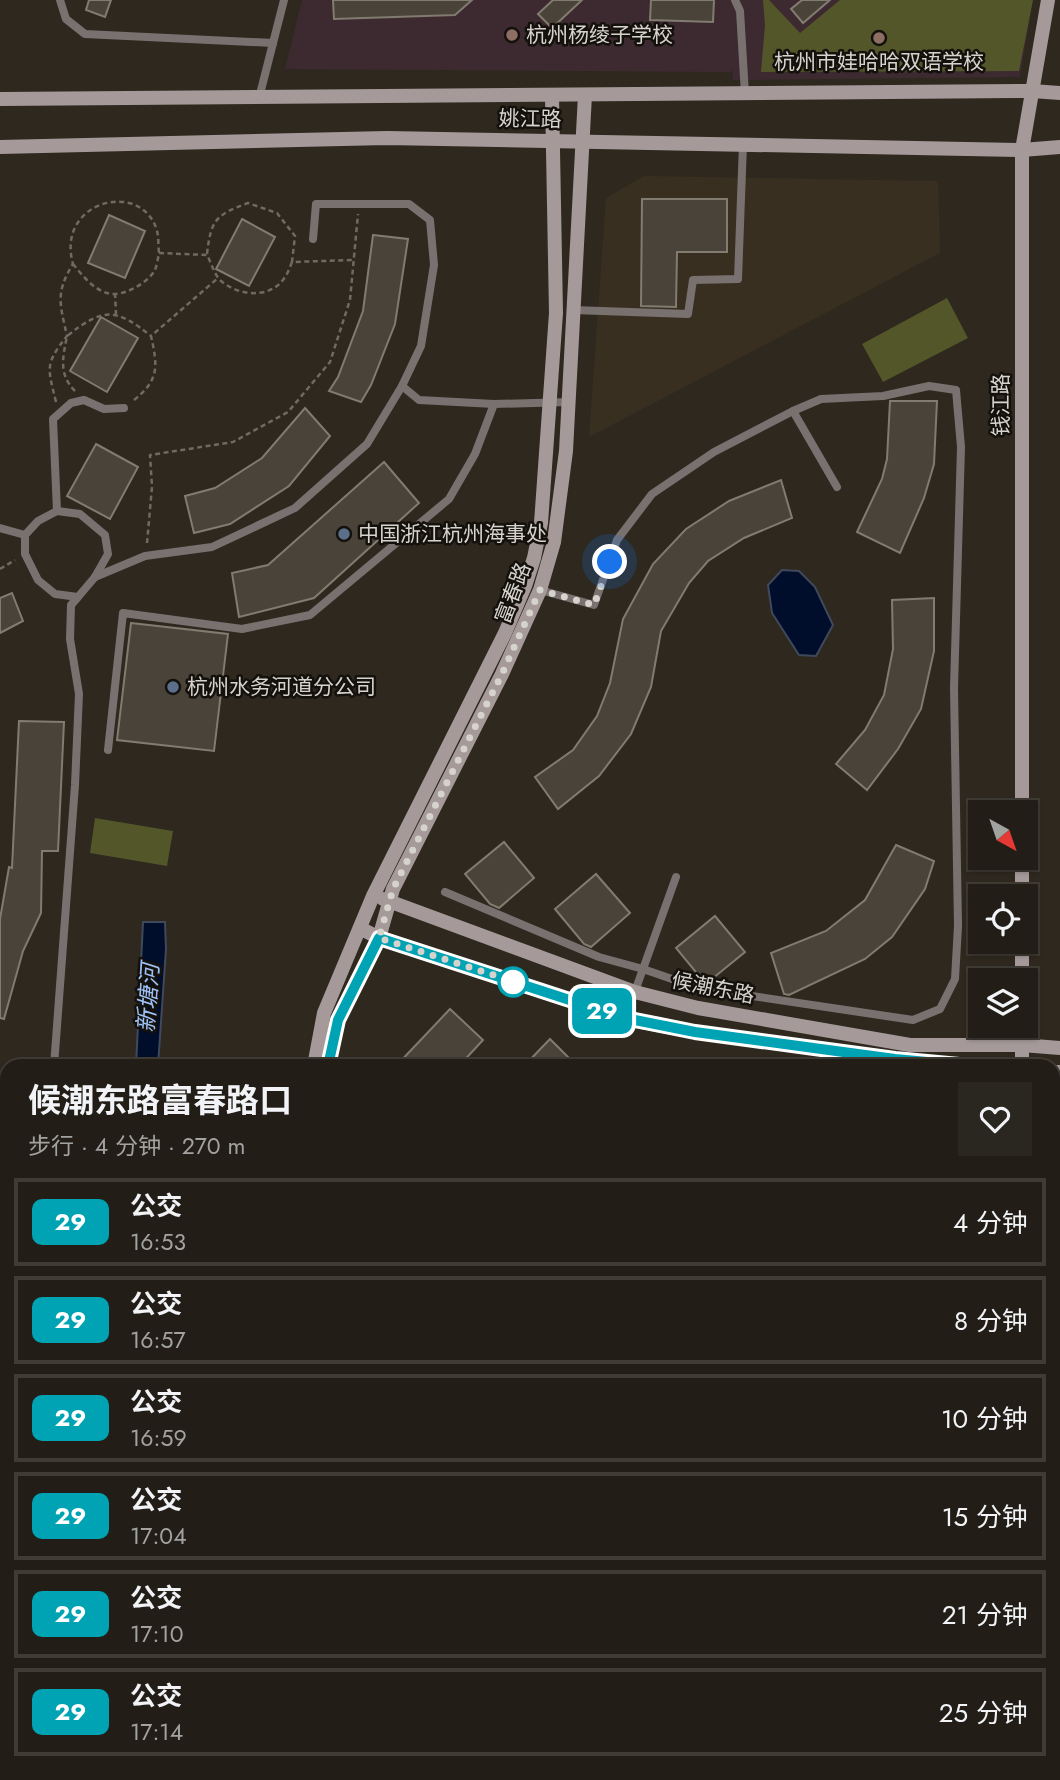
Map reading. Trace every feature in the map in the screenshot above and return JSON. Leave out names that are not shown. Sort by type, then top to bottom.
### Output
[{"type":"street","name":"钱江路","points":[[1022,800],[1022,150],[1048,0]]},
{"type":"street","name":"姚江路","points":[[0,99],[1032,91],[1060,93]]},
{"type":"street","name":"富春路","points":[[330,1059],[338,1020],[379,938],[393,889],[502,674],[540,590],[554,542],[566,452],[584,95]]},
{"type":"street","name":"富春路","points":[[315,1059],[324,1013],[373,896],[505,633],[534,558],[541,523],[556,313],[552,96]]},
{"type":"street","name":"姚江路","points":[[0,147],[387,138],[1022,150],[1060,147]]},
{"type":"street","name":"候潮东路","points":[[373,896],[635,992],[698,1008],[910,1045],[1021,1045],[1060,1048]]},
{"type":"street","name":"候潮东路","points":[[360,928],[379,938],[625,1018],[695,1032],[895,1059]]},
{"type":"street","points":[[1021,1038],[1022,1059]]},
{"type":"lane","points":[[60,0],[66,19],[85,34],[273,43]]},
{"type":"lane","points":[[259,98],[284,0]]},
{"type":"lane","points":[[735,0],[740,11],[745,94]]},
{"type":"lane","points":[[573,310],[688,314],[693,280],[738,279],[743,144]]},
{"type":"lane","points":[[95,577],[145,556],[212,547],[295,508],[367,444],[402,386],[421,346],[433,265],[430,220],[409,204],[316,204],[313,239]]},
{"type":"lane","points":[[402,386],[419,400],[494,404],[569,402]]},
{"type":"lane","points":[[445,892],[599,957],[698,988],[913,1020],[940,1009],[955,979],[958,926],[954,688],[961,447],[956,390],[929,386],[883,396],[821,399],[793,411],[714,452],[652,494],[617,540],[594,605],[540,590]]},
{"type":"lane","points":[[57,511],[53,419],[71,402],[84,400],[104,409],[124,408]]},
{"type":"lane","points":[[108,750],[123,613],[242,629],[310,615],[449,499],[475,454],[494,404]]},
{"type":"lane","points":[[793,411],[837,486]]},
{"type":"lane","points":[[55,1059],[79,694],[70,639],[71,605],[78,597],[95,577],[108,554],[105,535],[80,514],[57,511],[38,521],[25,535],[25,554],[38,580],[55,594],[78,597]]},
{"type":"lane","points":[[0,528],[25,535]]},
{"type":"lane","points":[[625,1018],[676,877]]},
{"type":"path","points":[[127,202],[148,213],[157,231],[159,253],[154,272],[139,284],[123,293],[107,293],[89,282],[73,264],[69,250],[72,230],[84,214],[105,203],[127,202]]},
{"type":"path","points":[[248,203],[277,213],[295,236],[292,262],[284,279],[268,291],[243,291],[218,278],[207,254],[209,232],[221,214],[248,203]]},
{"type":"path","points":[[145,556],[152,488],[150,455],[233,442],[288,412],[330,362],[350,300],[360,204]]},
{"type":"path","points":[[159,253],[207,254]]},
{"type":"path","points":[[292,262],[354,260]]},
{"type":"path","points":[[73,264],[61,283],[60,306],[66,336],[62,368],[69,386],[84,400]]},
{"type":"path","points":[[151,337],[218,278]]},
{"type":"path","points":[[115,293],[116,315]]},
{"type":"path","points":[[58,414],[50,373],[51,356],[66,336],[87,320],[110,313],[134,322],[151,337],[157,361],[149,387],[124,408]]},
{"type":"path","points":[[0,569],[25,554]]},
{"type":"shaded area","points":[[302,0],[1033,0],[1020,77],[733,80],[732,67],[731,72],[285,69]]},
{"type":"shaded area","points":[[644,176],[938,181],[940,253],[589,437],[606,198]]},
{"type":"green space","name":"杭州市娃哈哈双语学校","points":[[763,0],[769,0],[800,33],[840,0],[1033,0],[1019,71],[761,72],[765,25]]},
{"type":"green space","points":[[947,298],[968,338],[883,382],[862,344]]},
{"type":"green space","points":[[95,818],[173,831],[167,866],[90,853]]},
{"type":"water","points":[[782,570],[799,571],[815,587],[833,625],[816,656],[799,655],[772,613],[768,585]]},
{"type":"water","name":"新塘河","points":[[143,922],[165,922],[166,949],[158,1059],[136,1059]]},
{"type":"building","points":[[89,0],[111,0],[105,17],[86,10]]},
{"type":"building","points":[[333,0],[472,0],[455,15],[334,19]]},
{"type":"building","points":[[553,0],[582,0],[552,28],[538,14]]},
{"type":"building","points":[[651,0],[714,0],[713,22],[650,20]]},
{"type":"building","points":[[802,0],[830,0],[803,23],[791,9]]},
{"type":"building","points":[[642,199],[727,199],[727,252],[677,252],[676,307],[641,306]]},
{"type":"building","points":[[109,215],[145,231],[125,278],[88,263]]},
{"type":"building","points":[[242,219],[275,237],[249,286],[216,269]]},
{"type":"building","points":[[373,235],[408,239],[395,324],[371,385],[361,402],[329,391],[338,377],[363,311]]},
{"type":"building","points":[[101,317],[138,338],[107,392],[70,371]]},
{"type":"building","points":[[890,401],[937,401],[934,464],[924,498],[900,553],[857,532],[882,479],[887,459]]},
{"type":"building","points":[[305,408],[330,436],[289,486],[230,524],[194,533],[185,496],[215,488],[262,458]]},
{"type":"building","points":[[96,444],[138,467],[110,519],[67,496]]},
{"type":"building","name":"中国浙江杭州海事处","points":[[384,462],[419,503],[314,598],[239,617],[232,573],[268,565]]},
{"type":"building","points":[[781,480],[792,518],[744,538],[708,561],[689,583],[661,631],[651,687],[631,734],[599,776],[558,809],[535,777],[573,750],[597,716],[610,683],[623,619],[653,564],[686,529],[729,501]]},
{"type":"building","points":[[12,593],[23,621],[0,633],[0,598]]},
{"type":"building","points":[[934,598],[934,651],[921,709],[898,749],[867,790],[836,764],[865,730],[884,695],[893,649],[892,600]]},
{"type":"building","name":"杭州水务河道分公司","points":[[131,623],[228,634],[214,751],[117,740]]},
{"type":"building","points":[[19,721],[64,722],[58,851],[42,851],[41,913],[23,951],[4,1019],[0,1018],[0,919],[9,867],[12,868]]},
{"type":"building","points":[[504,842],[534,878],[499,908],[490,904],[465,874]]},
{"type":"building","points":[[896,845],[934,861],[925,889],[892,937],[865,959],[789,995],[784,994],[771,953],[826,931],[865,900]]},
{"type":"building","points":[[596,874],[630,913],[591,947],[584,944],[555,909]]},
{"type":"building","points":[[715,916],[745,952],[707,983],[676,948]]},
{"type":"building","points":[[450,1009],[483,1040],[465,1059],[403,1059]]},
{"type":"building","points":[[550,1039],[570,1059],[531,1059]]},
{"type":"bus line","name":"29","points":[[330,1059],[338,1020],[379,938],[625,1018],[695,1032],[895,1059]]},
{"type":"place","name":"杭州杨绫子学校","points":[[512,35]]},
{"type":"place","name":"杭州市娃哈哈双语学校","points":[[879,38]]},
{"type":"place","name":"中国浙江杭州海事处","points":[[344,534]]},
{"type":"place","name":"杭州水务河道分公司","points":[[173,687]]},
{"type":"route","points":[[513,982],[379,938],[393,889],[502,674],[540,590],[594,605],[610,562]]}]
